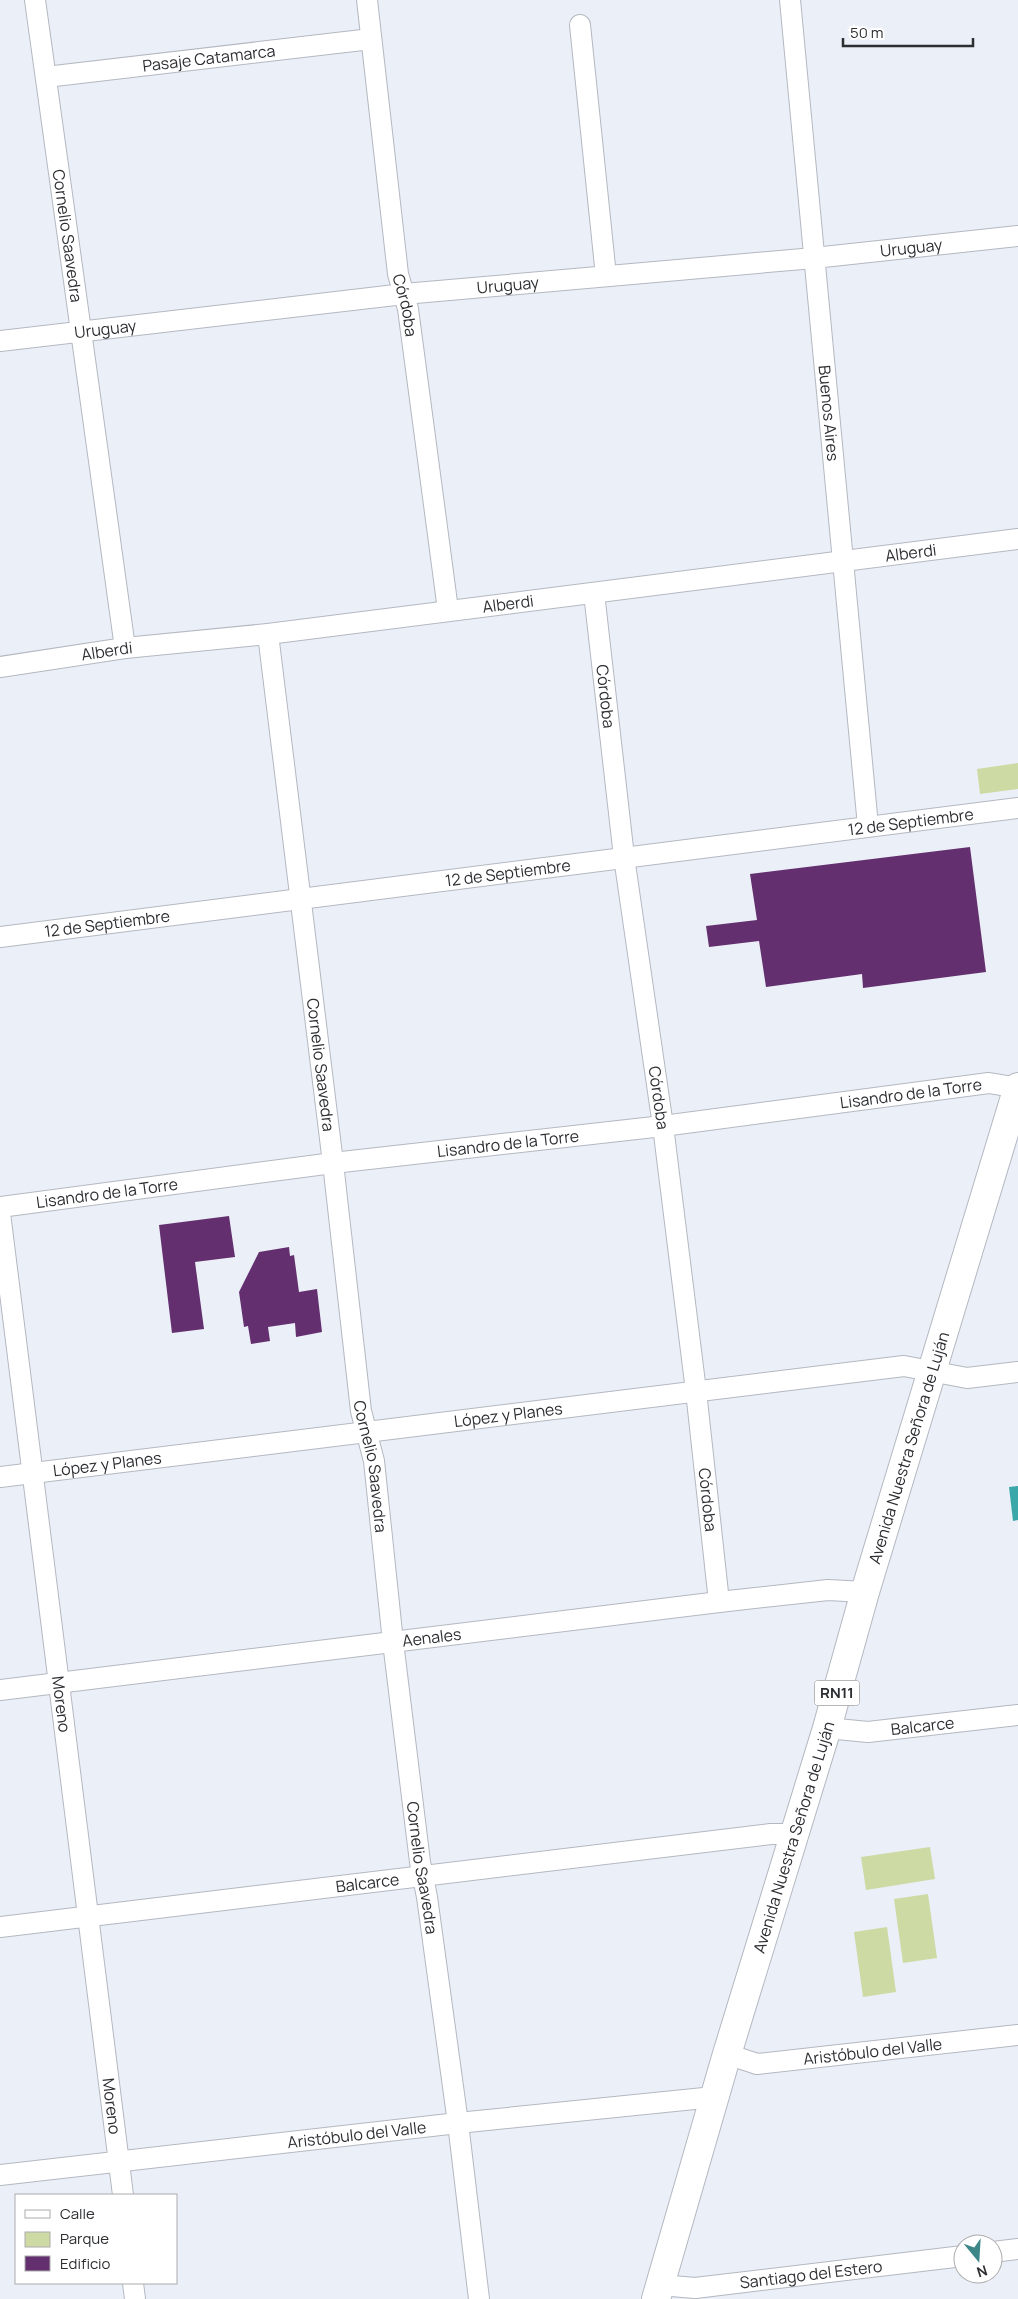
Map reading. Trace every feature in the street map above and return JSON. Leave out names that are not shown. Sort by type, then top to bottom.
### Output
[{"type":"main road","name":"Avenida Nuestra Señora de Luján","points":[[658,2292],[727,2054],[827,1728],[865,1592],[1018,1088]]},
{"type":"street","name":"Cornelio Saavedra","points":[[35,0],[125,648]]},
{"type":"street","name":"Córdoba","points":[[367,0],[398,274],[408,308],[448,610]]},
{"type":"street","name":"Buenos Aires","points":[[790,0],[868,826]]},
{"type":"street","points":[[580,26],[606,276]]},
{"type":"street","name":"Pasaje Catamarca","points":[[46,77],[371,39]]},
{"type":"street","name":"Uruguay","points":[[0,341],[404,294],[814,258],[1018,236]]},
{"type":"street","name":"Alberdi","points":[[0,667],[125,648],[268,634],[1018,539]]},
{"type":"street","name":"Córdoba","points":[[594,594],[624,857],[663,1126],[696,1391],[719,1602]]},
{"type":"street","name":"Cornelio Saavedra","points":[[268,634],[333,1163],[361,1411],[374,1461],[393,1642],[423,1877],[458,2123],[478,2299]]},
{"type":"street","name":"12 de Septiembre","points":[[0,937],[1018,808]]},
{"type":"street","name":"Lisandro de la Torre","points":[[0,1207],[333,1163],[663,1126],[989,1083],[1018,1088]]},
{"type":"street","name":"Moreno","points":[[0,1213],[57,1683],[89,1917],[123,2194]]},
{"type":"street","name":"López y Planes","points":[[0,1477],[904,1366],[967,1378],[1018,1372]]},
{"type":"street","name":"Aenales","points":[[0,1690],[719,1602],[828,1590],[865,1592]]},
{"type":"street","name":"Balcarce","points":[[827,1728],[868,1732],[1018,1715]]},
{"type":"street","name":"Balcarce","points":[[0,1927],[771,1834],[794,1834]]},
{"type":"street","name":"Aristóbulo del Valle","points":[[727,2054],[758,2064],[1018,2035]]},
{"type":"street","name":"Aristóbulo del Valle","points":[[0,2175],[118,2160],[458,2123],[714,2098]]},
{"type":"street","points":[[1003,2251],[1018,2249]]},
{"type":"street","name":"Santiago del Estero","points":[[658,2292],[953,2257]]},
{"type":"street","points":[[134,2284],[135,2299]]},
{"type":"green space","points":[[1018,763],[1018,789],[980,794],[977,769]]},
{"type":"green space","points":[[930,1847],[935,1879],[866,1890],[861,1857]]},
{"type":"green space","points":[[928,1894],[937,1958],[903,1963],[894,1899]]},
{"type":"green space","points":[[887,1927],[896,1992],[863,1997],[854,1932]]},
{"type":"water","points":[[1018,1486],[1018,1520],[1013,1521],[1009,1487]]},
{"type":"building","points":[[970,847],[986,972],[863,988],[862,974],[766,987],[759,941],[709,947],[706,926],[757,920],[750,874]]},
{"type":"building","points":[[229,1216],[235,1257],[195,1262],[204,1329],[172,1333],[159,1225]]},
{"type":"building","points":[[289,1247],[290,1256],[294,1255],[299,1292],[317,1289],[322,1332],[296,1337],[295,1323],[268,1327],[270,1341],[251,1344],[248,1326],[244,1327],[239,1292],[259,1252]]}]
